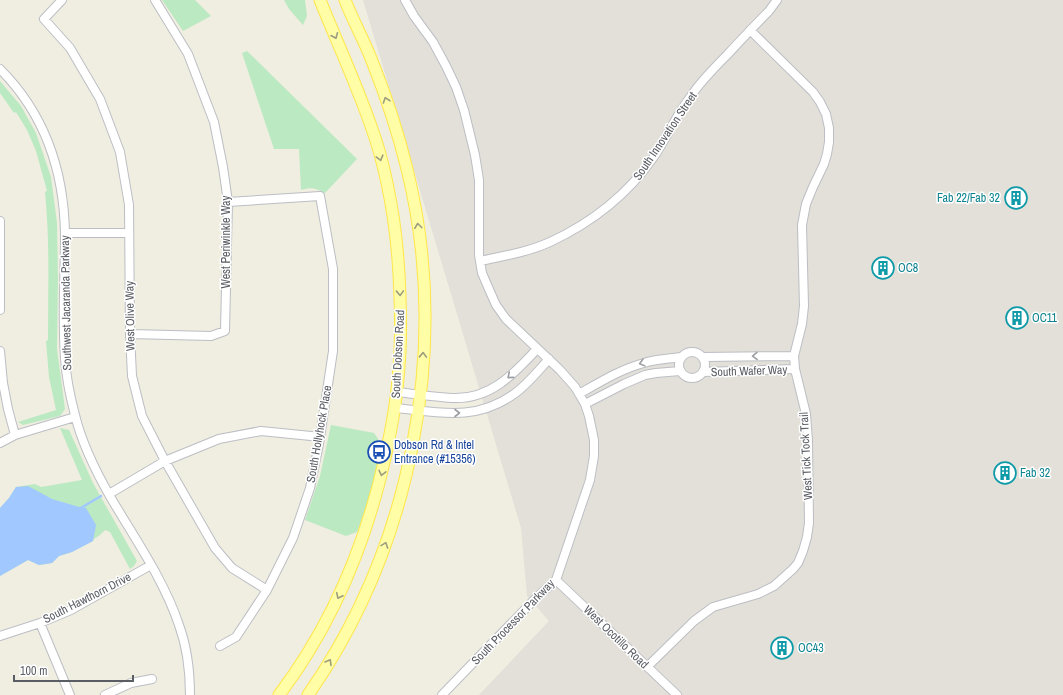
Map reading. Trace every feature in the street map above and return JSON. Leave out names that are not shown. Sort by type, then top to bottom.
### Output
[{"type":"main road","name":"South Dobson Road","points":[[279,695],[299,666],[318,634],[344,586],[355,558],[380,482],[395,408],[398,378],[401,326],[400,284],[398,254],[387,184],[370,122],[320,0]]},
{"type":"main road","name":"South Dobson Road","points":[[308,695],[330,662],[343,638],[369,585],[388,536],[401,493],[412,447],[418,410],[423,361],[425,324],[424,291],[418,224],[408,170],[391,113],[371,59],[346,3]]},
{"type":"street","name":"West Olive Way","points":[[62,0],[44,19],[70,48],[100,99],[120,152],[128,205],[132,376],[142,416],[165,461],[215,548],[232,568],[267,590]]},
{"type":"street","name":"West Periwinkle Way","points":[[130,334],[211,336],[225,331],[228,202],[214,122],[188,54],[155,0]]},
{"type":"street","name":"South Processor Parkway","points":[[405,0],[414,16],[433,42],[446,66],[456,87],[464,110],[474,149],[478,180],[479,255],[482,273],[496,305],[506,319],[569,379],[585,404],[594,440],[594,456],[590,480],[556,580],[534,600],[442,695]]},
{"type":"street","name":"South Innovation Street","points":[[480,261],[532,249],[550,242],[595,216],[631,186],[652,159],[680,111],[698,86],[777,0]]},
{"type":"street","name":"West Tick Tock Trail","points":[[647,667],[694,621],[713,607],[758,594],[774,586],[798,563],[804,551],[807,537],[808,441],[806,414],[795,369],[794,356],[802,324],[804,306],[802,225],[806,204],[827,154],[829,128],[826,114],[813,92],[750,30]]},
{"type":"street","name":"Southwest Jacaranda Parkway","points":[[0,69],[19,90],[29,104],[45,134],[57,169],[65,234],[65,357],[75,417],[90,459],[168,597],[180,627],[188,660],[190,695]]},
{"type":"street","name":"South Hollyhock Place","points":[[220,646],[236,637],[267,590],[293,538],[310,488],[321,437],[334,351],[333,269],[320,196],[228,202]]},
{"type":"street","points":[[0,221],[0,310]]},
{"type":"street","points":[[65,234],[129,233]]},
{"type":"street","points":[[397,392],[454,398],[476,395],[498,386],[538,349]]},
{"type":"street","points":[[0,351],[3,383],[15,435]]},
{"type":"street","name":"South Wafer Way","points":[[579,394],[607,378],[634,366],[658,360],[681,357],[692,351],[700,354],[706,365],[703,372],[692,378],[685,376],[680,371],[645,375],[585,404]]},
{"type":"street","name":"South Wafer Way","points":[[703,357],[794,356]]},
{"type":"street","points":[[680,371],[679,364],[681,357]]},
{"type":"street","points":[[395,408],[457,414],[468,413],[493,406],[515,394],[549,359]]},
{"type":"street","name":"South Wafer Way","points":[[703,372],[795,369]]},
{"type":"street","points":[[0,443],[15,435],[75,417]]},
{"type":"street","points":[[109,494],[165,461],[219,439],[261,431],[321,437]]},
{"type":"street","name":"South Hawthorn Drive","points":[[0,636],[40,623],[70,610],[151,565]]},
{"type":"street","name":"West Ocotillo Road","points":[[556,580],[677,695]]},
{"type":"street","points":[[40,623],[70,695]]},
{"type":"street","points":[[105,695],[131,683],[152,679]]},
{"type":"shaded area","points":[[363,0],[1063,0],[1063,695],[479,695],[549,621],[527,596],[521,528]]},
{"type":"green space","points":[[162,0],[195,0],[211,16],[183,31]]},
{"type":"green space","points":[[284,0],[305,0],[307,16],[303,25],[289,9]]},
{"type":"green space","points":[[247,51],[357,159],[325,193],[313,188],[301,190],[299,149],[274,149],[242,53]]},
{"type":"green space","points":[[0,81],[21,106],[36,133],[51,177],[57,223],[57,349],[65,409],[60,416],[23,425],[18,422],[56,410],[49,377],[46,341],[48,340],[48,229],[45,192],[47,191],[36,151],[27,130],[16,112],[14,113],[0,93]]},
{"type":"green space","points":[[331,425],[374,433],[382,445],[371,496],[357,532],[346,536],[305,520],[320,476]]},
{"type":"green space","points":[[60,428],[69,430],[93,483],[137,561],[130,569],[110,532],[105,530],[93,541],[72,552],[59,556],[52,563],[39,565],[28,560],[0,576],[0,508],[16,487],[35,484],[41,487],[82,480]]},
{"type":"water","points":[[28,486],[52,499],[86,508],[96,525],[93,541],[72,552],[59,556],[52,563],[39,565],[28,560],[0,576],[0,508],[16,487]]},
{"type":"waterway","points":[[79,509],[101,496]]},
{"type":"place","name":"Fab 22/Fab 32","points":[[1016,198]]},
{"type":"place","name":"OC8","points":[[883,268]]},
{"type":"place","name":"OC11","points":[[1017,318]]},
{"type":"place","name":"Dobson Rd & Intel Entrance (#15356)","points":[[379,452]]},
{"type":"place","name":"Fab 32","points":[[1005,473]]},
{"type":"place","name":"OC43","points":[[782,648]]}]
